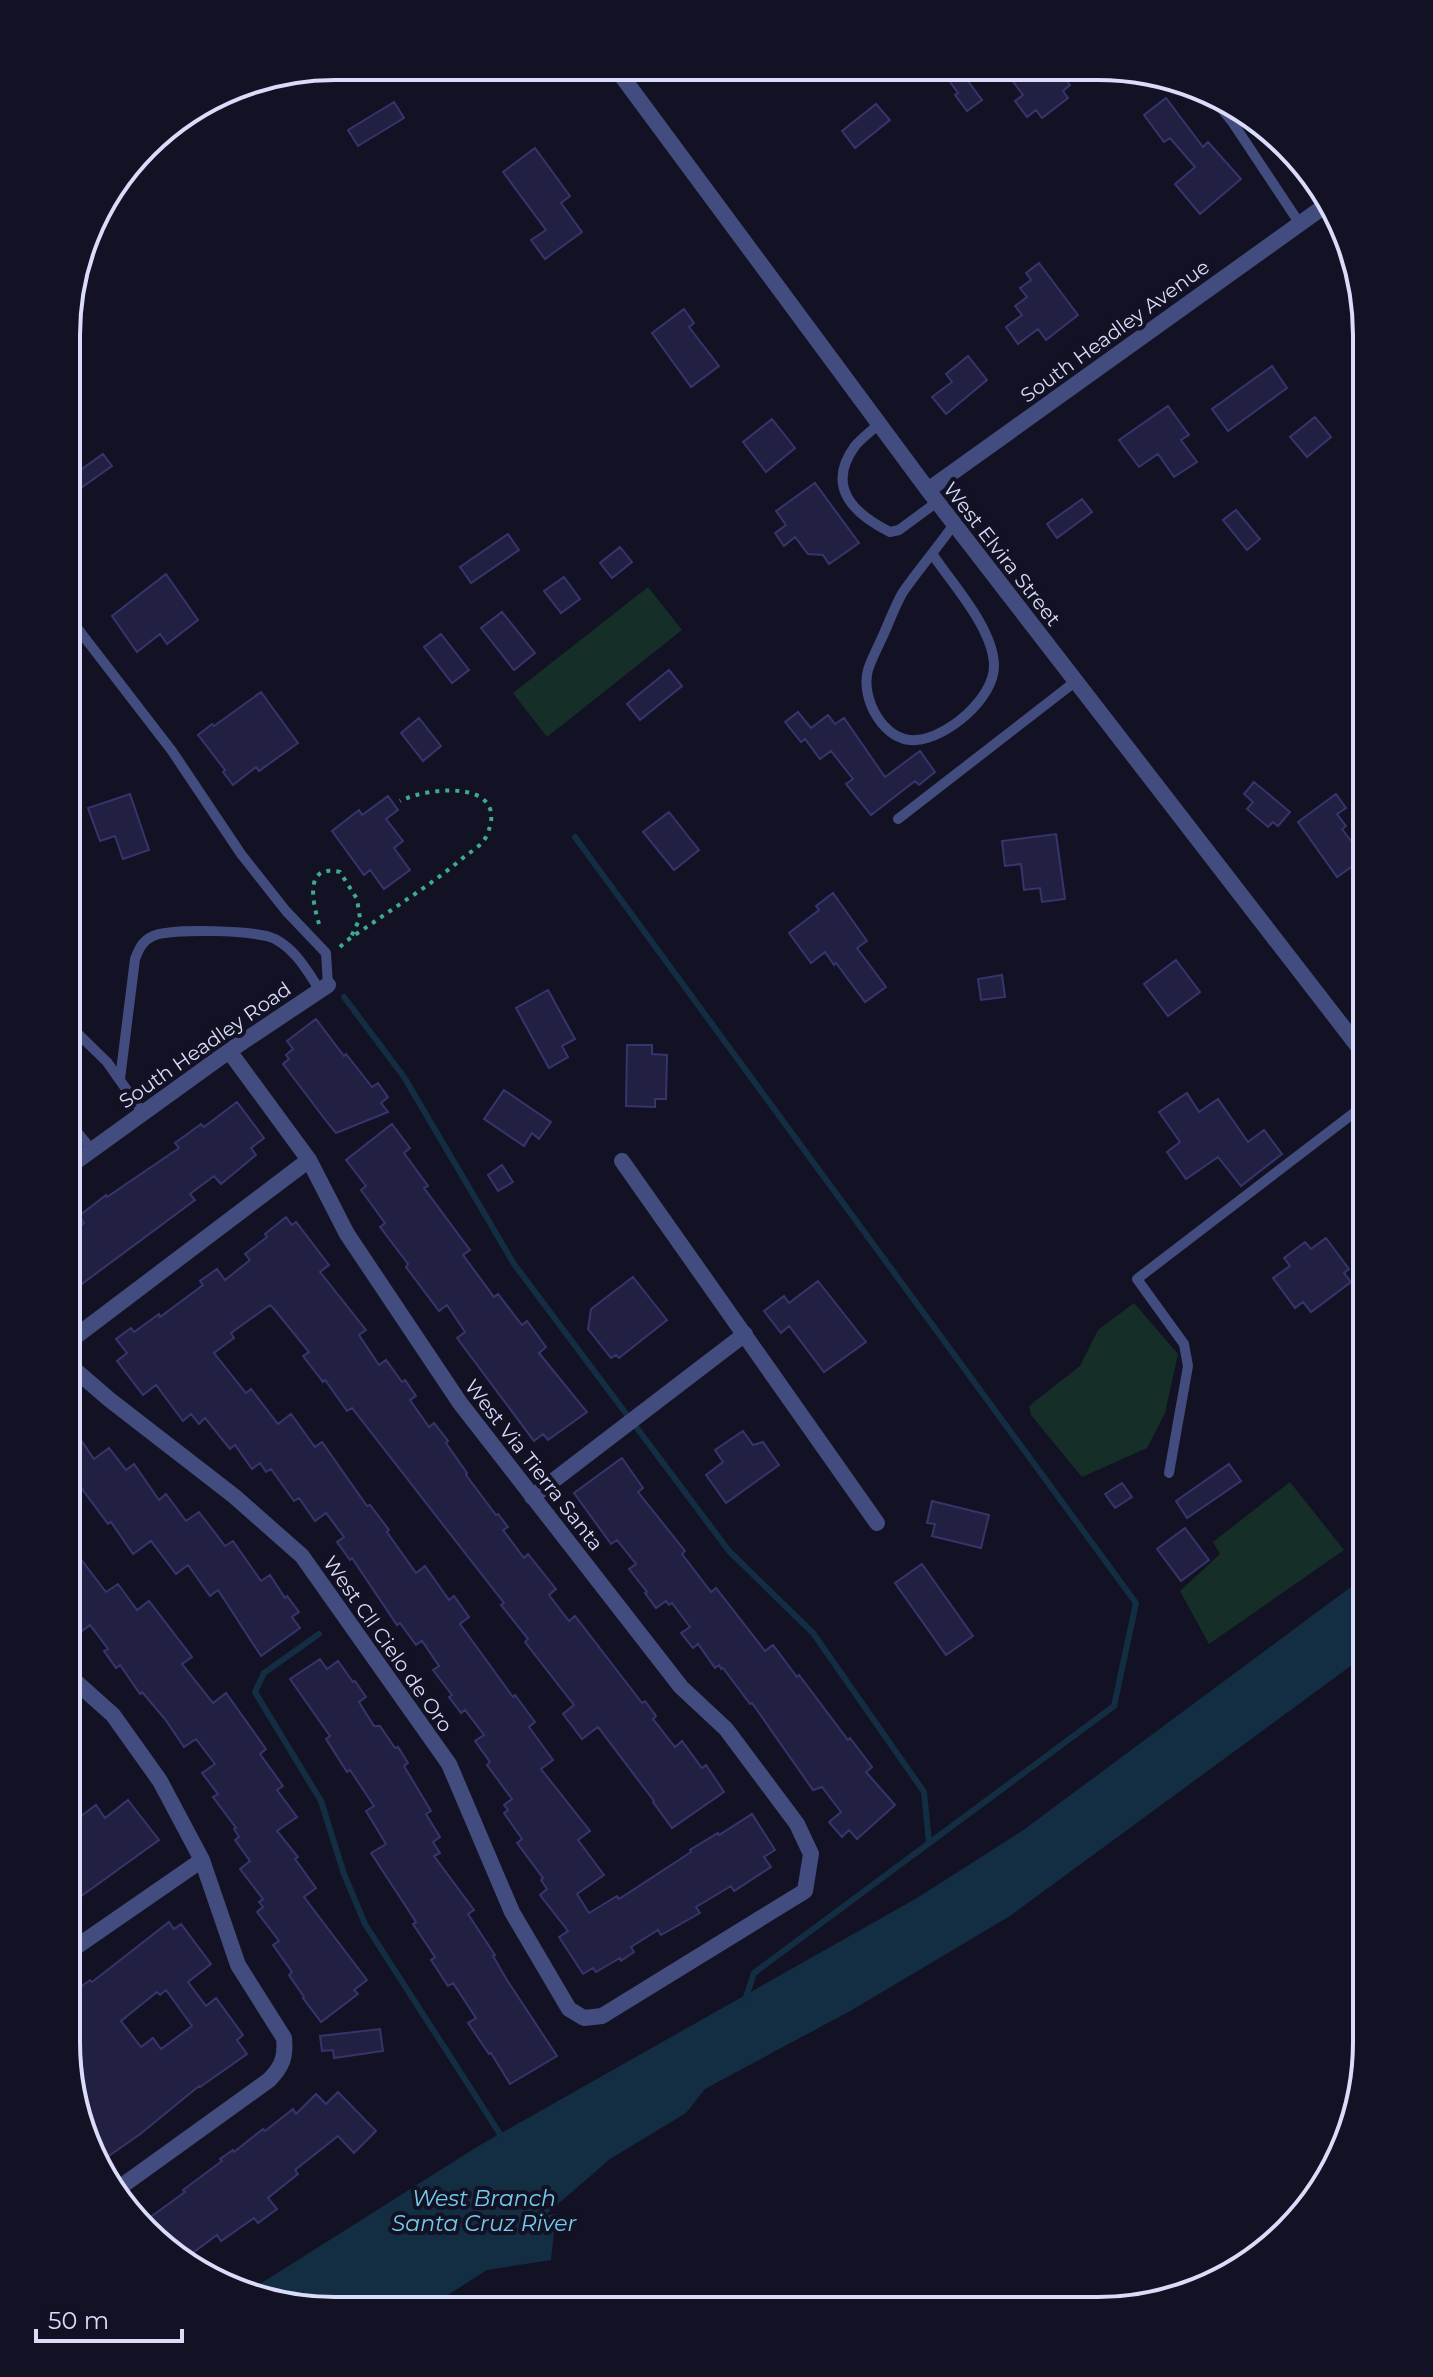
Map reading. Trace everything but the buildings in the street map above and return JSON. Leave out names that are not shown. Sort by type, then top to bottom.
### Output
[{"type":"street","name":"West Elvira Street","points":[[625,80],[932,496],[1353,1039]]},
{"type":"street","name":"South Headley Avenue","points":[[932,496],[1320,209]]},
{"type":"street","name":"South Headley Road","points":[[80,1159],[324,987]]},
{"type":"street","name":"West Via Tierra Santa","points":[[229,1051],[309,1160],[347,1234],[460,1403],[681,1687],[726,1729],[797,1824],[811,1854],[805,1891]]},
{"type":"street","points":[[80,1333],[309,1160]]},
{"type":"street","points":[[622,1161],[877,1523]]},
{"type":"street","points":[[532,1497],[745,1334]]},
{"type":"street","name":"West Cll Cielo de Oro","points":[[80,1374],[234,1496],[302,1556],[449,1764],[512,1912],[569,2009],[584,2018],[602,2016],[805,1891]]},
{"type":"street","points":[[80,1686],[113,1715],[160,1781],[202,1860],[238,1965],[284,2038],[281,2068],[269,2080],[124,2184]]},
{"type":"street","points":[[80,1944],[202,1860]]},
{"type":"lane","points":[[1226,114],[1300,224]]},
{"type":"lane","points":[[879,424],[856,444],[847,459],[844,475],[850,505],[863,517],[890,532],[899,530],[932,496]]},
{"type":"lane","points":[[933,555],[976,616],[994,662],[993,679],[973,709],[934,735],[916,740],[902,738],[875,715],[865,688],[868,669],[901,596],[954,524]]},
{"type":"lane","points":[[80,632],[172,751],[241,854],[286,911],[326,953],[324,987]]},
{"type":"lane","points":[[898,819],[1076,681]]},
{"type":"lane","points":[[120,1079],[135,959],[141,944],[155,934],[240,932],[273,938],[292,951],[324,987]]},
{"type":"lane","points":[[80,1036],[107,1062],[143,1113]]},
{"type":"lane","points":[[1169,1473],[1188,1366],[1184,1344],[1137,1279],[1353,1114]]},
{"type":"lane","points":[[80,1136],[92,1150]]},
{"type":"path","points":[[327,960],[350,939],[466,856],[485,840],[491,823],[489,806],[478,794],[434,790],[400,801]]},
{"type":"path","points":[[321,947],[323,937],[313,903],[312,885],[319,875],[330,870],[340,872],[357,899],[360,918],[350,939]]},
{"type":"green space","points":[[648,587],[682,630],[547,737],[513,693]]},
{"type":"green space","points":[[1134,1303],[1178,1354],[1165,1413],[1147,1448],[1082,1477],[1031,1415],[1029,1406],[1080,1366],[1098,1330]]},
{"type":"green space","points":[[1290,1482],[1344,1550],[1209,1644],[1180,1591],[1220,1554],[1213,1542]]},
{"type":"water","name":"West Branch Santa Cruz River","points":[[1352,1586],[1352,1665],[1010,1916],[852,2010],[705,2089],[686,2113],[610,2159],[544,2216],[556,2214],[551,2260],[487,2270],[445,2297],[301,2295],[259,2285],[480,2145],[917,1898],[1022,1831]]},
{"type":"waterway","points":[[575,837],[1136,1603],[1114,1706],[754,1973],[745,2000]]},
{"type":"waterway","points":[[344,997],[404,1077],[514,1264],[729,1551],[813,1633],[924,1792],[929,1843]]},
{"type":"waterway","points":[[319,1634],[264,1673],[255,1692],[321,1801],[344,1874],[365,1924],[501,2139]]}]
